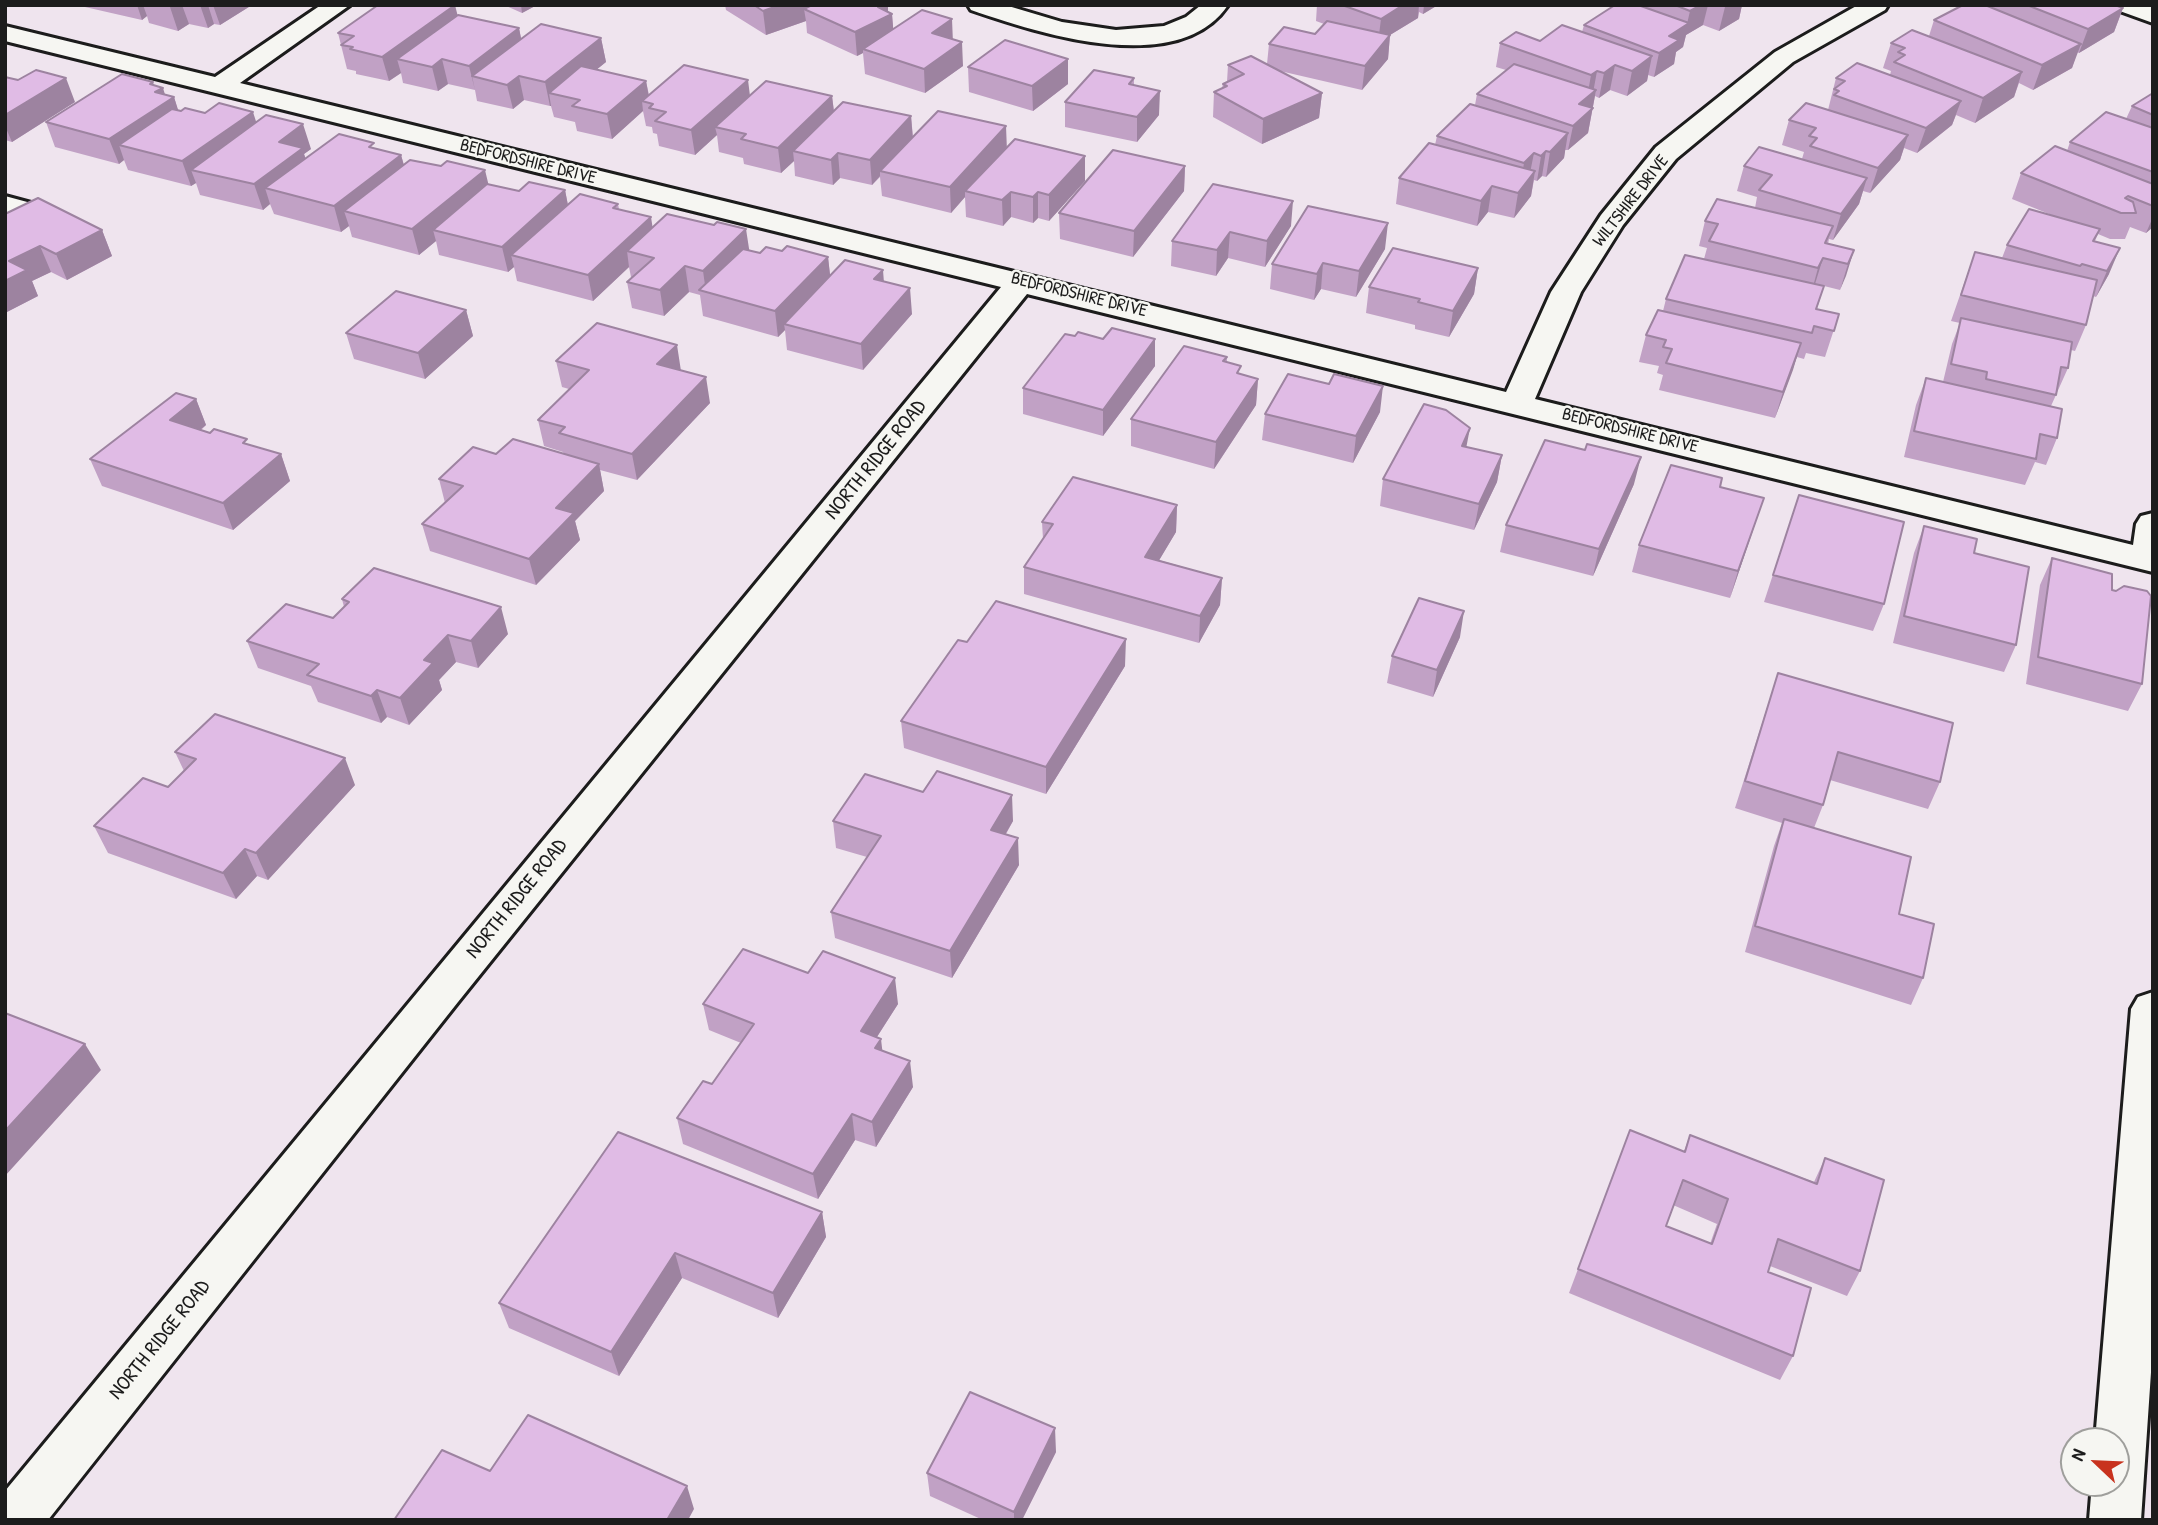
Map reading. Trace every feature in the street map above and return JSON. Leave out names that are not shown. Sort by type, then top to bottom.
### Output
[{"type":"street","points":[[220,85],[338,5]]},
{"type":"street","points":[[980,5],[1065,29],[1119,39],[1167,33],[1195,22],[1216,5]]},
{"type":"street","name":"WILTSHIRE DRIVE","points":[[1517,402],[1566,292],[1611,221],[1666,153],[1784,57],[1876,5]]},
{"type":"street","points":[[2126,5],[2153,16]]},
{"type":"street","name":"BEDFORDSHIRE DRIVE","points":[[5,33],[1517,402],[2150,561]]},
{"type":"street","name":"NORTH RIDGE ROAD","points":[[15,1520],[1022,281]]},
{"type":"street","points":[[2150,561],[2153,524]]},
{"type":"street","points":[[2115,1520],[2153,1009]]},
{"type":"building","points":[[378,5],[455,5],[382,57],[341,45],[354,36],[338,33]]},
{"type":"building","points":[[754,5],[780,5],[763,11]]},
{"type":"building","points":[[812,5],[882,5],[878,7],[892,14],[855,32],[804,9]]},
{"type":"building","points":[[1342,5],[1403,5],[1381,19]]},
{"type":"building","points":[[1615,5],[1638,5],[1689,23],[1669,36],[1679,40],[1659,53],[1584,25]]},
{"type":"building","points":[[1675,5],[1701,5],[1690,11]]},
{"type":"building","points":[[1963,5],[1985,5],[2081,44],[2042,65],[1934,20]]},
{"type":"building","points":[[2027,5],[2115,5],[2123,8],[2088,29]]},
{"type":"building","points":[[922,10],[952,19],[932,33],[962,42],[924,69],[863,49]]},
{"type":"building","points":[[458,15],[519,28],[469,66],[442,59],[432,67],[397,59]]},
{"type":"building","points":[[1327,21],[1390,35],[1365,66],[1269,44],[1284,27],[1315,34]]},
{"type":"building","points":[[541,24],[601,38],[545,82],[519,76],[507,85],[472,76]]},
{"type":"building","points":[[1562,25],[1652,56],[1632,71],[1615,65],[1604,73],[1597,71],[1591,75],[1500,43],[1516,32],[1540,41]]},
{"type":"building","points":[[1912,30],[2022,72],[1983,98],[1894,62],[1905,55],[1898,52],[1905,48],[1891,43]]},
{"type":"building","points":[[1005,40],[1068,59],[1032,86],[968,67]]},
{"type":"building","points":[[1251,56],[1322,93],[1263,119],[1214,92],[1227,86],[1223,84],[1244,74],[1228,65]]},
{"type":"building","points":[[1857,63],[1961,101],[1926,128],[1834,95],[1839,91],[1834,89],[1845,81],[1836,78]]},
{"type":"building","points":[[1514,64],[1596,90],[1579,104],[1593,108],[1573,126],[1477,94]]},
{"type":"building","points":[[684,65],[748,80],[691,130],[655,121],[666,112],[649,108],[653,104],[642,101]]},
{"type":"building","points":[[581,66],[646,81],[607,114],[572,106],[580,100],[549,93]]},
{"type":"building","points":[[36,70],[66,78],[5,115],[5,77],[18,80]]},
{"type":"building","points":[[1094,70],[1134,78],[1129,84],[1160,91],[1137,117],[1065,102]]},
{"type":"building","points":[[122,74],[153,82],[150,84],[163,88],[155,92],[174,97],[109,139],[46,122]]},
{"type":"building","points":[[766,81],[832,96],[778,148],[741,139],[746,134],[715,127]]},
{"type":"building","points":[[2153,93],[2153,115],[2132,106]]},
{"type":"building","points":[[843,102],[911,116],[870,160],[838,153],[831,160],[793,151]]},
{"type":"building","points":[[219,103],[253,112],[182,161],[119,145],[172,109],[181,111],[185,108],[205,113]]},
{"type":"building","points":[[1806,103],[1908,135],[1878,168],[1810,146],[1817,138],[1809,136],[1816,128],[1789,120]]},
{"type":"building","points":[[1470,104],[1568,133],[1550,152],[1546,151],[1541,156],[1534,153],[1524,163],[1437,136]]},
{"type":"building","points":[[938,111],[1006,126],[950,187],[880,171]]},
{"type":"building","points":[[2106,112],[2153,128],[2153,172],[2070,142]]},
{"type":"building","points":[[266,115],[303,124],[279,142],[303,148],[254,184],[191,170]]},
{"type":"building","points":[[339,134],[374,143],[369,147],[401,155],[334,206],[265,188]]},
{"type":"building","points":[[1015,139],[1085,156],[1049,195],[1038,192],[1033,197],[1011,192],[1002,200],[965,191]]},
{"type":"building","points":[[1429,143],[1535,171],[1518,193],[1492,186],[1481,201],[1399,178]]},
{"type":"building","points":[[2055,146],[2153,184],[2153,206],[2128,196],[2125,198],[2133,202],[2136,213],[2121,213],[2021,173]]},
{"type":"building","points":[[1759,147],[1867,178],[1841,214],[1759,190],[1772,175],[1744,166]]},
{"type":"building","points":[[1113,150],[1185,166],[1134,231],[1059,213]]},
{"type":"building","points":[[410,160],[441,166],[447,161],[485,170],[412,229],[344,211]]},
{"type":"building","points":[[529,182],[565,190],[502,247],[433,230],[487,184],[519,191]]},
{"type":"building","points":[[1213,184],[1293,201],[1267,241],[1230,232],[1217,250],[1172,241]]},
{"type":"building","points":[[580,194],[618,204],[613,208],[651,217],[588,275],[511,255]]},
{"type":"building","points":[[38,198],[102,230],[56,254],[40,246],[9,261],[27,270],[5,281],[5,214]]},
{"type":"building","points":[[1717,199],[1833,226],[1825,243],[1854,250],[1848,264],[1823,258],[1818,268],[1709,241],[1718,224],[1705,221]]},
{"type":"building","points":[[1308,206],[1388,223],[1359,271],[1323,263],[1317,274],[1272,264]]},
{"type":"building","points":[[2029,209],[2100,229],[2093,241],[2120,248],[2107,271],[2007,245]]},
{"type":"building","points":[[667,214],[746,229],[703,271],[685,266],[660,290],[627,282],[654,258],[627,251]]},
{"type":"building","points":[[787,246],[828,257],[775,311],[699,290],[743,249],[760,253],[766,247],[782,251]]},
{"type":"building","points":[[1393,248],[1478,268],[1453,311],[1418,302],[1420,299],[1369,287]]},
{"type":"building","points":[[1975,252],[2097,280],[2086,325],[1961,295]]},
{"type":"building","points":[[1685,255],[1824,286],[1816,309],[1839,314],[1834,331],[1814,326],[1812,333],[1666,299]]},
{"type":"building","points":[[845,260],[883,270],[874,279],[910,288],[861,344],[784,324]]},
{"type":"building","points":[[396,291],[466,310],[418,353],[346,333]]},
{"type":"building","points":[[1658,310],[1801,343],[1783,392],[1666,363],[1672,349],[1663,347],[1666,340],[1646,335]]},
{"type":"building","points":[[1961,318],[2072,342],[2068,368],[2061,367],[2056,395],[1986,379],[1987,372],[1951,364]]},
{"type":"building","points":[[597,323],[677,345],[657,364],[706,377],[632,454],[559,433],[565,427],[538,420],[589,370],[556,361]]},
{"type":"building","points":[[1112,328],[1155,339],[1103,410],[1023,388],[1065,334],[1075,336],[1078,332],[1103,339]]},
{"type":"building","points":[[1184,346],[1227,357],[1223,361],[1241,366],[1237,373],[1258,379],[1216,442],[1131,419]]},
{"type":"building","points":[[1288,374],[1329,384],[1334,374],[1383,386],[1356,436],[1265,414]]},
{"type":"building","points":[[1926,378],[2062,409],[2057,438],[2040,434],[2036,459],[1914,431]]},
{"type":"building","points":[[176,393],[196,399],[170,420],[210,433],[214,429],[247,439],[243,443],[281,454],[223,503],[90,459]]},
{"type":"building","points":[[1424,404],[1446,410],[1470,428],[1462,446],[1502,455],[1479,504],[1383,479]]},
{"type":"building","points":[[513,439],[599,464],[556,508],[574,513],[529,559],[422,524],[463,486],[439,479],[473,447],[496,454]]},
{"type":"building","points":[[1545,440],[1585,450],[1587,444],[1641,457],[1599,549],[1506,525]]},
{"type":"building","points":[[1671,465],[1722,478],[1720,487],[1764,498],[1738,571],[1639,545]]},
{"type":"building","points":[[1073,477],[1177,505],[1145,557],[1222,578],[1200,616],[1024,567],[1053,524],[1042,522]]},
{"type":"building","points":[[1799,495],[1904,522],[1884,604],[1773,575]]},
{"type":"building","points":[[1924,526],[1977,539],[1974,553],[2029,567],[2016,645],[1904,616]]},
{"type":"building","points":[[2052,558],[2112,574],[2112,590],[2116,591],[2124,586],[2147,591],[2151,596],[2142,684],[2038,657]]},
{"type":"building","points":[[374,568],[501,607],[471,641],[448,635],[424,660],[433,663],[400,698],[377,690],[371,696],[307,675],[319,664],[247,641],[286,604],[333,618],[349,602],[342,599]]},
{"type":"building","points":[[1419,598],[1464,611],[1437,670],[1392,656]]},
{"type":"building","points":[[996,601],[1126,639],[1046,767],[901,721],[958,640],[967,642]]},
{"type":"building","points":[[1778,673],[1953,723],[1940,782],[1838,752],[1823,805],[1745,781]]},
{"type":"building","points":[[215,714],[345,758],[256,853],[245,849],[223,873],[94,826],[143,778],[168,787],[196,759],[175,752]]},
{"type":"building","points":[[937,771],[1012,795],[991,830],[1018,838],[950,951],[831,912],[881,836],[833,821],[865,774],[923,792]]},
{"type":"building","points":[[1784,819],[1911,857],[1899,914],[1934,924],[1923,978],[1755,926]]},
{"type":"building","points":[[743,949],[808,973],[823,951],[895,978],[861,1031],[881,1039],[875,1048],[910,1061],[872,1122],[852,1114],[813,1174],[677,1118],[703,1081],[712,1084],[754,1024],[703,1004]]},
{"type":"building","points":[[5,1013],[85,1044],[5,1131]]},
{"type":"building","points":[[1630,1130],[1685,1152],[1690,1135],[1817,1184],[1825,1158],[1884,1180],[1860,1271],[1778,1239],[1768,1272],[1811,1288],[1793,1356],[1578,1269]],"holes":[[[1683,1180],[1728,1199],[1712,1244],[1666,1226]]]},
{"type":"building","points":[[618,1132],[822,1212],[773,1293],[675,1253],[611,1352],[499,1303]]},
{"type":"building","points":[[970,1392],[1055,1428],[1014,1512],[927,1473]]},
{"type":"building","points":[[528,1415],[687,1486],[667,1520],[394,1520],[442,1450],[490,1471]]}]
